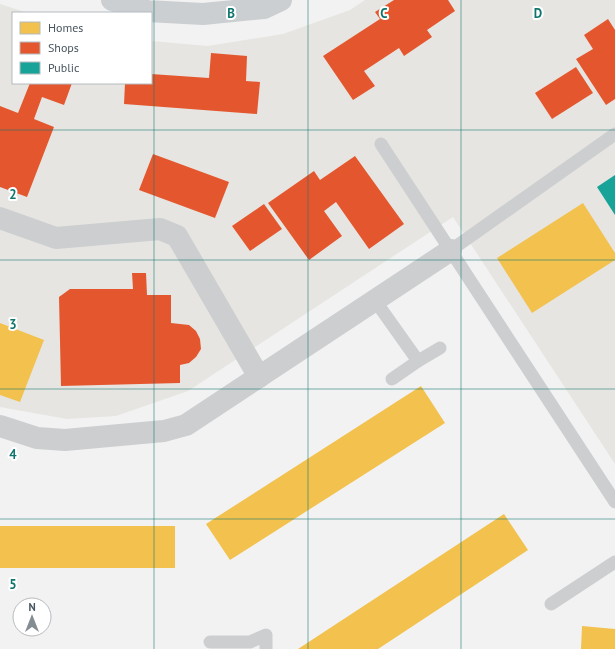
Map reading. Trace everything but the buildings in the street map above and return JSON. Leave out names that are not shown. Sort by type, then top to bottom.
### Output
[{"type":"street","points":[[112,0],[147,11],[203,14],[264,8],[281,0]]},
{"type":"street","points":[[0,218],[56,238],[160,228],[177,236],[259,377]]},
{"type":"street","points":[[0,426],[37,438],[65,440],[164,430],[186,425],[374,299],[451,250]]},
{"type":"lane","points":[[451,250],[615,134]]},
{"type":"lane","points":[[381,144],[615,502]]},
{"type":"lane","points":[[374,299],[418,361]]},
{"type":"lane","points":[[392,379],[440,348]]},
{"type":"lane","points":[[551,604],[615,562]]},
{"type":"lane","points":[[210,642],[250,642],[266,635],[266,649]]},
{"type":"shaded area","points":[[365,0],[615,0],[615,464],[453,217],[188,391],[116,416],[67,419],[0,407],[0,4],[25,12],[12,12],[12,84],[152,84],[152,41],[208,46],[283,34],[350,10]]}]
